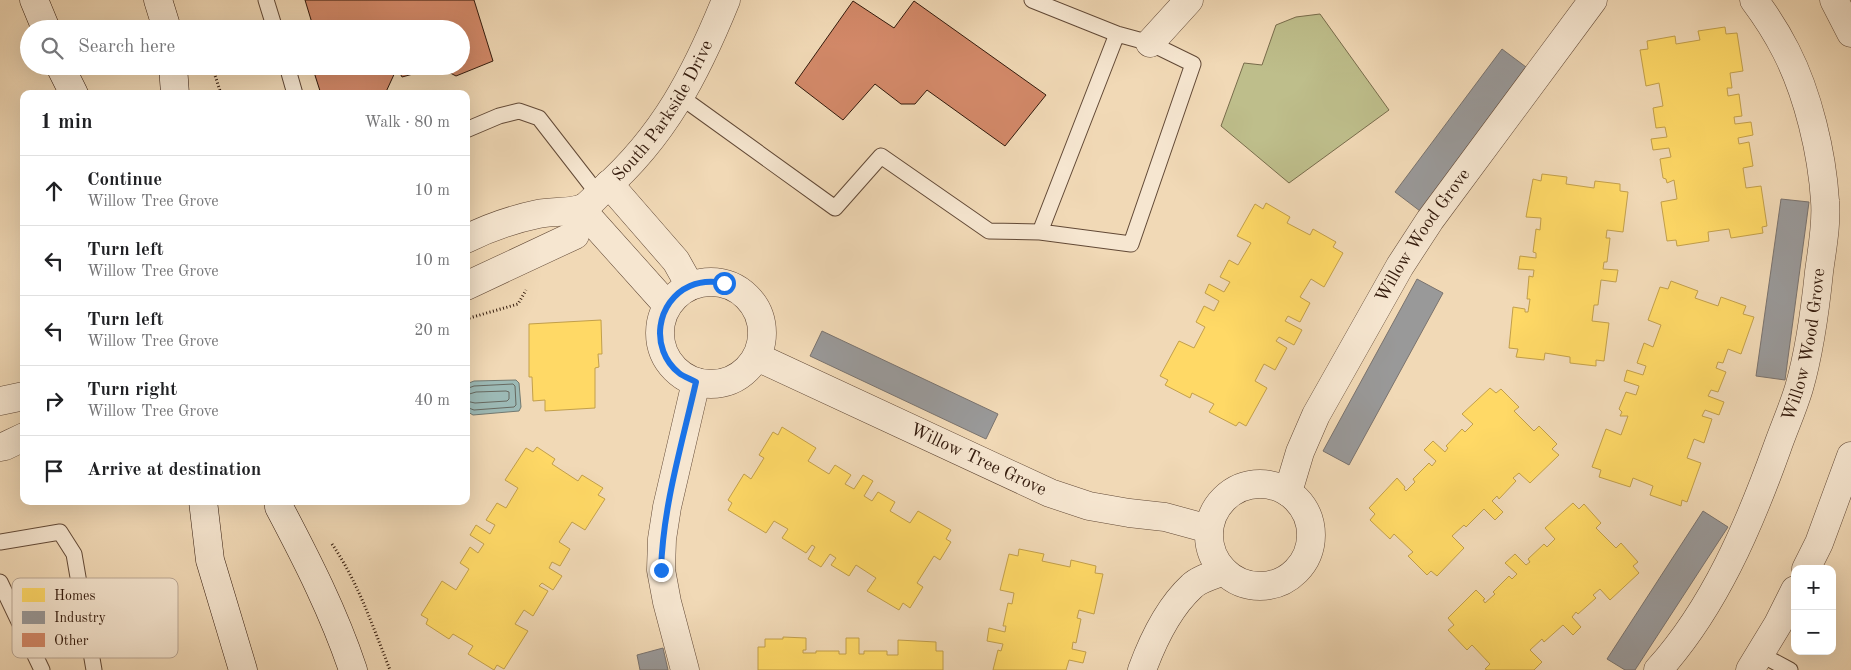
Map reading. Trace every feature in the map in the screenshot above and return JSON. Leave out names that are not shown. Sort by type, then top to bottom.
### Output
[{"type":"street","points":[[34,0],[42,20]]},
{"type":"street","points":[[158,0],[164,20]]},
{"type":"street","name":"South Parkside Drive","points":[[596,196],[638,154],[664,124],[709,42],[726,0]]},
{"type":"street","points":[[1150,43],[1189,0]]},
{"type":"street","name":"Willow Wood Grove","points":[[1288,492],[1300,452],[1316,415],[1400,266],[1430,220],[1593,0]]},
{"type":"street","name":"Willow Wood Grove","points":[[1658,670],[1673,653],[1707,601],[1742,539],[1799,387],[1816,300],[1826,202],[1820,162],[1800,83],[1787,52],[1754,0]]},
{"type":"street","points":[[1834,0],[1851,33]]},
{"type":"street","points":[[64,75],[72,90]]},
{"type":"street","points":[[174,75],[175,90]]},
{"type":"street","points":[[470,237],[482,231],[596,196]]},
{"type":"street","points":[[596,196],[676,261],[690,286]]},
{"type":"street","points":[[470,284],[575,234],[596,196]]},
{"type":"street","points":[[596,196],[667,306]]},
{"type":"street","points":[[708,281],[724,283],[741,290],[755,304],[761,316],[762,340],[757,358],[745,372],[720,384],[696,382],[679,374],[667,360],[660,340],[660,322],[667,306],[675,296],[690,286],[708,281]]},
{"type":"street","name":"Willow Tree Grove","points":[[757,358],[1050,493],[1089,506],[1129,514],[1165,517],[1210,529]]},
{"type":"street","points":[[685,670],[667,602],[661,570],[667,507],[696,382]]},
{"type":"street","points":[[0,401],[20,397]]},
{"type":"street","points":[[0,447],[20,439]]},
{"type":"street","points":[[1808,565],[1845,494],[1851,456]]},
{"type":"street","points":[[1255,484],[1272,486],[1288,492],[1300,503],[1308,516],[1311,531],[1310,547],[1304,561],[1294,573],[1282,582],[1267,586],[1251,585],[1236,580],[1224,571],[1215,558],[1210,544],[1210,529],[1214,512],[1225,498],[1239,489],[1255,484]]},
{"type":"street","points":[[203,505],[210,560],[243,670]]},
{"type":"street","points":[[280,505],[342,636],[353,670]]},
{"type":"street","points":[[1142,670],[1151,646],[1166,618],[1193,584],[1224,571]]},
{"type":"street","points":[[1755,662],[1791,597]]},
{"type":"lane","points":[[266,0],[272,20]]},
{"type":"lane","points":[[681,96],[834,208],[881,156],[990,231],[1040,232],[1131,244],[1193,64],[1150,43],[1117,34],[1032,0]]},
{"type":"lane","points":[[1040,232],[1117,34]]},
{"type":"lane","points":[[290,75],[294,90]]},
{"type":"lane","points":[[470,128],[500,116],[519,111],[539,118],[596,196]]},
{"type":"lane","points":[[0,542],[60,532],[74,554],[78,578]]},
{"type":"lane","points":[[0,582],[12,607]]},
{"type":"lane","points":[[36,658],[42,670]]},
{"type":"lane","points":[[1755,662],[1790,670]]},
{"type":"path","points":[[215,75],[221,90]]},
{"type":"green space","points":[[1320,14],[1389,110],[1289,183],[1221,126],[1244,63],[1262,65],[1276,25],[1296,17]]},
{"type":"water","points":[[516,380],[519,383],[521,407],[519,411],[473,415],[470,413],[470,383]]},
{"type":"building: Homes","points":[[1725,27],[1726,34],[1737,33],[1743,71],[1730,73],[1732,88],[1727,88],[1728,96],[1739,94],[1742,116],[1734,117],[1735,124],[1751,122],[1753,135],[1738,138],[1739,144],[1749,142],[1753,166],[1743,168],[1746,188],[1761,186],[1767,226],[1762,227],[1763,233],[1731,238],[1729,229],[1708,232],[1709,241],[1677,246],[1676,240],[1667,241],[1661,202],[1677,199],[1674,180],[1667,183],[1666,179],[1663,178],[1660,159],[1671,157],[1669,148],[1653,150],[1651,139],[1667,137],[1665,127],[1656,128],[1653,108],[1663,106],[1659,83],[1646,86],[1640,50],[1648,49],[1647,41],[1675,36],[1676,44],[1700,40],[1698,31]]},
{"type":"building: Homes","points":[[1542,174],[1567,177],[1566,184],[1594,188],[1595,181],[1620,184],[1620,191],[1628,192],[1623,232],[1607,230],[1606,238],[1610,238],[1607,262],[1604,262],[1603,269],[1618,270],[1616,282],[1601,280],[1598,305],[1594,305],[1592,321],[1609,323],[1604,361],[1596,360],[1596,366],[1570,363],[1570,357],[1545,353],[1544,360],[1516,357],[1518,349],[1509,348],[1513,307],[1525,309],[1525,312],[1528,312],[1530,299],[1527,299],[1529,276],[1533,277],[1534,270],[1518,269],[1520,256],[1536,258],[1536,253],[1533,252],[1536,229],[1540,230],[1541,218],[1526,217],[1533,179],[1541,181]]},
{"type":"building: Homes","points":[[1266,203],[1290,217],[1287,223],[1310,235],[1313,229],[1336,242],[1333,247],[1343,253],[1324,287],[1311,279],[1300,297],[1310,303],[1300,322],[1288,316],[1285,321],[1302,330],[1294,345],[1279,337],[1276,341],[1287,348],[1275,370],[1264,364],[1255,381],[1267,388],[1246,426],[1239,422],[1236,426],[1209,412],[1214,404],[1192,393],[1190,398],[1165,385],[1168,380],[1160,376],[1179,341],[1194,348],[1205,327],[1196,322],[1204,306],[1214,311],[1219,301],[1205,293],[1209,284],[1224,292],[1230,282],[1220,277],[1229,260],[1238,265],[1251,243],[1237,236],[1255,204],[1263,209]]},
{"type":"building: Homes","points":[[1671,281],[1698,291],[1695,298],[1718,306],[1721,297],[1746,306],[1743,314],[1754,317],[1741,354],[1728,349],[1723,363],[1718,362],[1716,368],[1726,372],[1718,392],[1711,390],[1708,396],[1724,402],[1719,415],[1705,410],[1702,416],[1712,419],[1704,443],[1694,439],[1687,458],[1701,463],[1687,502],[1682,500],[1681,506],[1650,495],[1653,486],[1633,478],[1630,487],[1599,477],[1601,470],[1592,467],[1606,429],[1621,435],[1628,416],[1620,416],[1622,412],[1619,409],[1626,392],[1636,395],[1639,386],[1624,381],[1627,370],[1643,375],[1646,366],[1637,363],[1644,343],[1653,347],[1661,325],[1648,320],[1660,287],[1668,289]]},
{"type":"building: Homes","points":[[601,320],[602,354],[598,354],[599,367],[595,368],[595,408],[545,411],[545,400],[533,401],[532,377],[529,377],[529,324]]},
{"type":"building: Homes","points":[[1490,388],[1496,393],[1501,389],[1519,407],[1514,411],[1534,431],[1539,426],[1557,444],[1552,449],[1559,455],[1530,483],[1519,473],[1513,478],[1516,481],[1499,499],[1497,496],[1492,501],[1503,512],[1495,520],[1484,509],[1466,527],[1464,525],[1452,536],[1464,548],[1437,576],[1431,571],[1427,575],[1408,556],[1413,552],[1394,534],[1390,539],[1370,520],[1375,514],[1369,508],[1397,478],[1406,491],[1415,482],[1413,479],[1429,463],[1432,466],[1436,461],[1424,450],[1433,441],[1445,452],[1448,448],[1446,446],[1462,429],[1465,432],[1473,424],[1462,414]]},
{"type":"building: Homes","points":[[782,427],[816,448],[808,461],[829,474],[835,465],[851,475],[845,484],[854,489],[863,475],[873,481],[864,496],[872,501],[878,492],[895,502],[890,511],[910,523],[918,511],[951,530],[946,539],[951,542],[940,560],[934,556],[917,583],[923,587],[910,608],[903,603],[899,610],[867,591],[876,578],[856,565],[849,576],[831,565],[836,558],[830,554],[821,567],[808,559],[815,547],[812,545],[806,553],[782,538],[788,529],[774,521],[766,533],[728,510],[732,503],[728,500],[744,474],[751,479],[764,458],[759,455],[773,432],[778,435]]},
{"type":"building: Homes","points":[[537,447],[555,459],[552,464],[578,481],[582,475],[603,488],[598,495],[605,499],[585,530],[572,522],[559,542],[570,549],[560,566],[552,562],[549,568],[562,576],[553,590],[542,583],[539,586],[548,591],[533,616],[524,610],[515,624],[528,631],[504,669],[497,665],[494,670],[468,654],[473,646],[453,634],[449,639],[426,624],[428,619],[421,615],[442,581],[456,590],[469,569],[460,563],[470,547],[478,553],[484,544],[470,535],[476,525],[490,534],[495,525],[486,520],[497,503],[506,508],[518,488],[505,480],[526,448],[533,452]]},
{"type":"building: Homes","points":[[1573,503],[1579,509],[1584,504],[1601,523],[1596,528],[1616,548],[1621,543],[1638,562],[1633,566],[1639,573],[1610,600],[1600,589],[1593,595],[1596,598],[1572,617],[1581,627],[1573,635],[1563,625],[1544,642],[1542,639],[1530,650],[1542,662],[1534,670],[1485,669],[1490,664],[1472,645],[1467,650],[1448,630],[1454,625],[1448,618],[1476,590],[1485,599],[1483,600],[1485,603],[1509,576],[1512,579],[1517,574],[1505,563],[1515,554],[1526,565],[1530,562],[1528,559],[1544,544],[1547,547],[1555,539],[1545,528]]},
{"type":"building: Homes","points":[[1019,549],[1044,554],[1042,561],[1070,567],[1071,560],[1096,566],[1095,573],[1103,574],[1094,614],[1079,610],[1077,618],[1081,619],[1076,643],[1073,642],[1072,649],[1086,652],[1083,663],[1069,660],[1066,670],[993,670],[998,650],[1001,651],[1003,644],[987,641],[989,628],[1005,632],[1006,626],[1003,626],[1008,603],[1012,604],[1014,593],[1000,590],[1009,554],[1018,556]]},
{"type":"building: Homes","points":[[783,637],[806,638],[806,650],[803,650],[803,653],[839,651],[839,654],[846,654],[846,638],[859,638],[859,654],[864,654],[864,651],[887,651],[887,655],[898,655],[898,640],[936,642],[936,651],[943,651],[943,670],[758,670],[758,647],[765,647],[765,639],[783,639]]},
{"type":"building: Industry","points":[[1502,49],[1526,67],[1420,211],[1395,192]]},
{"type":"building: Industry","points":[[1781,199],[1809,202],[1785,380],[1756,376]]},
{"type":"building: Industry","points":[[1417,279],[1443,293],[1349,465],[1323,451]]},
{"type":"building: Industry","points":[[822,331],[998,414],[986,439],[810,356]]},
{"type":"building: Industry","points":[[1703,511],[1728,527],[1635,670],[1625,670],[1607,659]]},
{"type":"building: Industry","points":[[663,648],[668,670],[640,670],[637,655]]},
{"type":"building: Other","points":[[305,0],[474,0],[493,61],[470,70],[470,20],[311,20]]},
{"type":"building: Other","points":[[853,1],[894,28],[914,1],[1046,95],[1005,146],[927,90],[915,104],[901,104],[875,84],[843,120],[795,83]]},
{"type":"building: Other","points":[[315,75],[394,75],[387,90],[320,90]]},
{"type":"route","points":[[661,570],[662,540],[667,507],[696,382],[679,374],[667,360],[660,340],[660,322],[667,306],[675,296],[690,286],[708,281],[724,283]]}]
